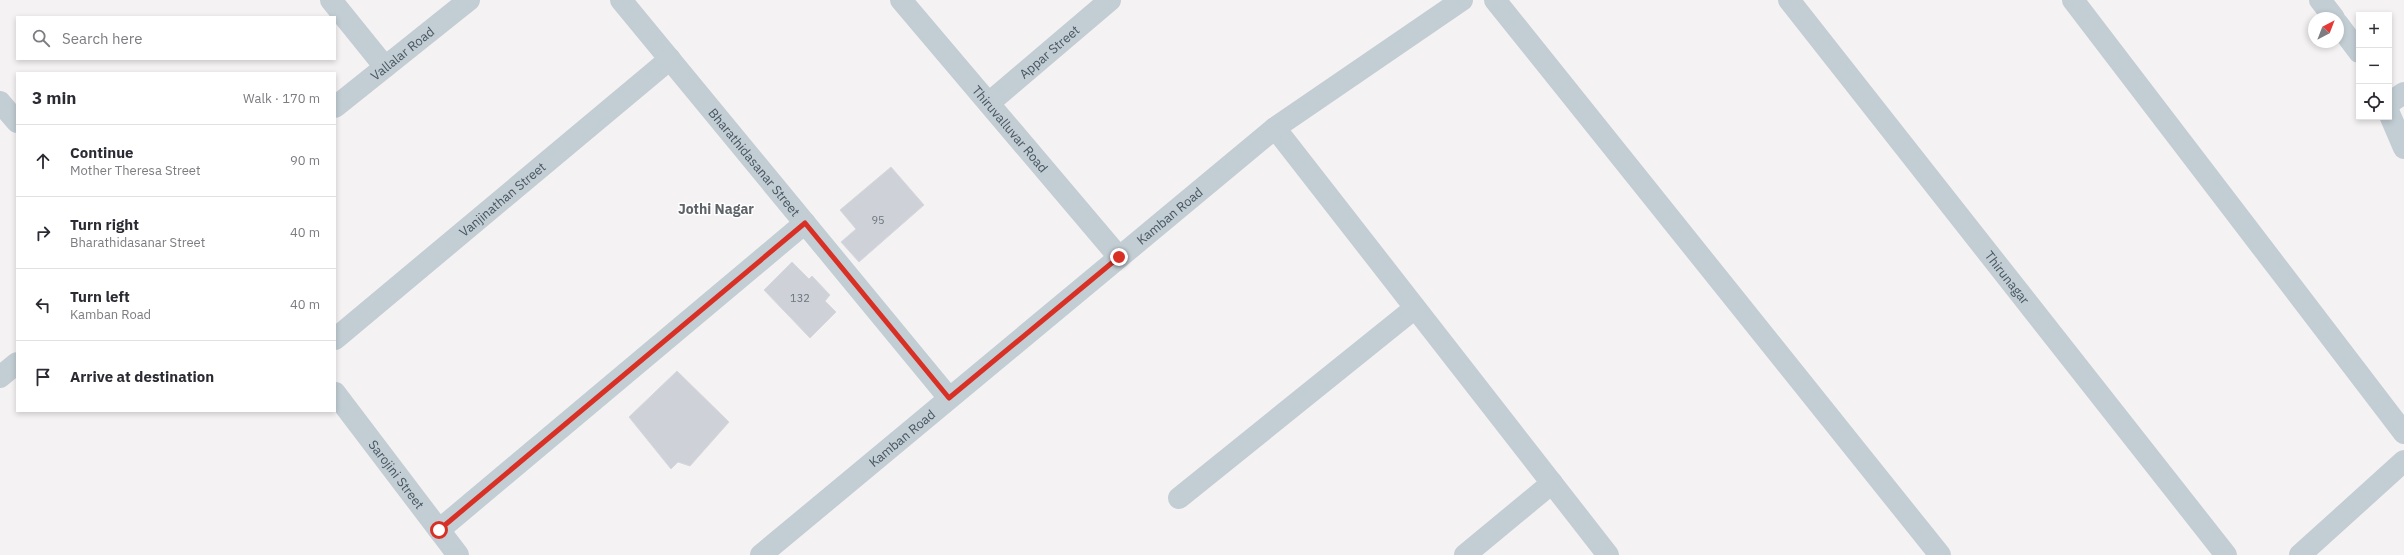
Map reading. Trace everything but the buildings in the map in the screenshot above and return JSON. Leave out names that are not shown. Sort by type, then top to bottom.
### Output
[{"type":"street","points":[[331,0],[385,67]]},
{"type":"street","name":"Vallalar Road","points":[[336,106],[469,0]]},
{"type":"street","name":"Bharathidasanar Street","points":[[621,0],[949,398]]},
{"type":"street","name":"Thiruvalluvar Road","points":[[901,0],[1119,257]]},
{"type":"street","name":"Appar Street","points":[[989,103],[1110,0]]},
{"type":"street","name":"Kamban Road","points":[[761,555],[1275,128],[1462,0]]},
{"type":"street","points":[[1494,0],[1940,555]]},
{"type":"street","name":"Thirunagar","points":[[1789,0],[2226,555]]},
{"type":"street","points":[[2073,0],[2404,433]]},
{"type":"street","points":[[2320,0],[2329,12]]},
{"type":"street","points":[[2344,32],[2356,48]]},
{"type":"street","name":"Vanjinathan Street","points":[[336,338],[670,59]]},
{"type":"street","points":[[2392,101],[2404,93]]},
{"type":"street","points":[[0,102],[16,121]]},
{"type":"street","points":[[2392,119],[2404,148]]},
{"type":"street","points":[[1275,128],[1608,555]]},
{"type":"street","points":[[439,530],[805,223]]},
{"type":"street","points":[[1179,498],[1415,308]]},
{"type":"street","points":[[0,377],[16,364]]},
{"type":"street","name":"Sarojini Street","points":[[336,394],[458,555]]},
{"type":"street","points":[[2300,555],[2404,461]]},
{"type":"street","points":[[1465,555],[1552,483]]},
{"type":"district","name":"Jothi Nagar","points":[[716,209]]},
{"type":"route","points":[[439,530],[805,223],[949,398],[1119,257]]}]
